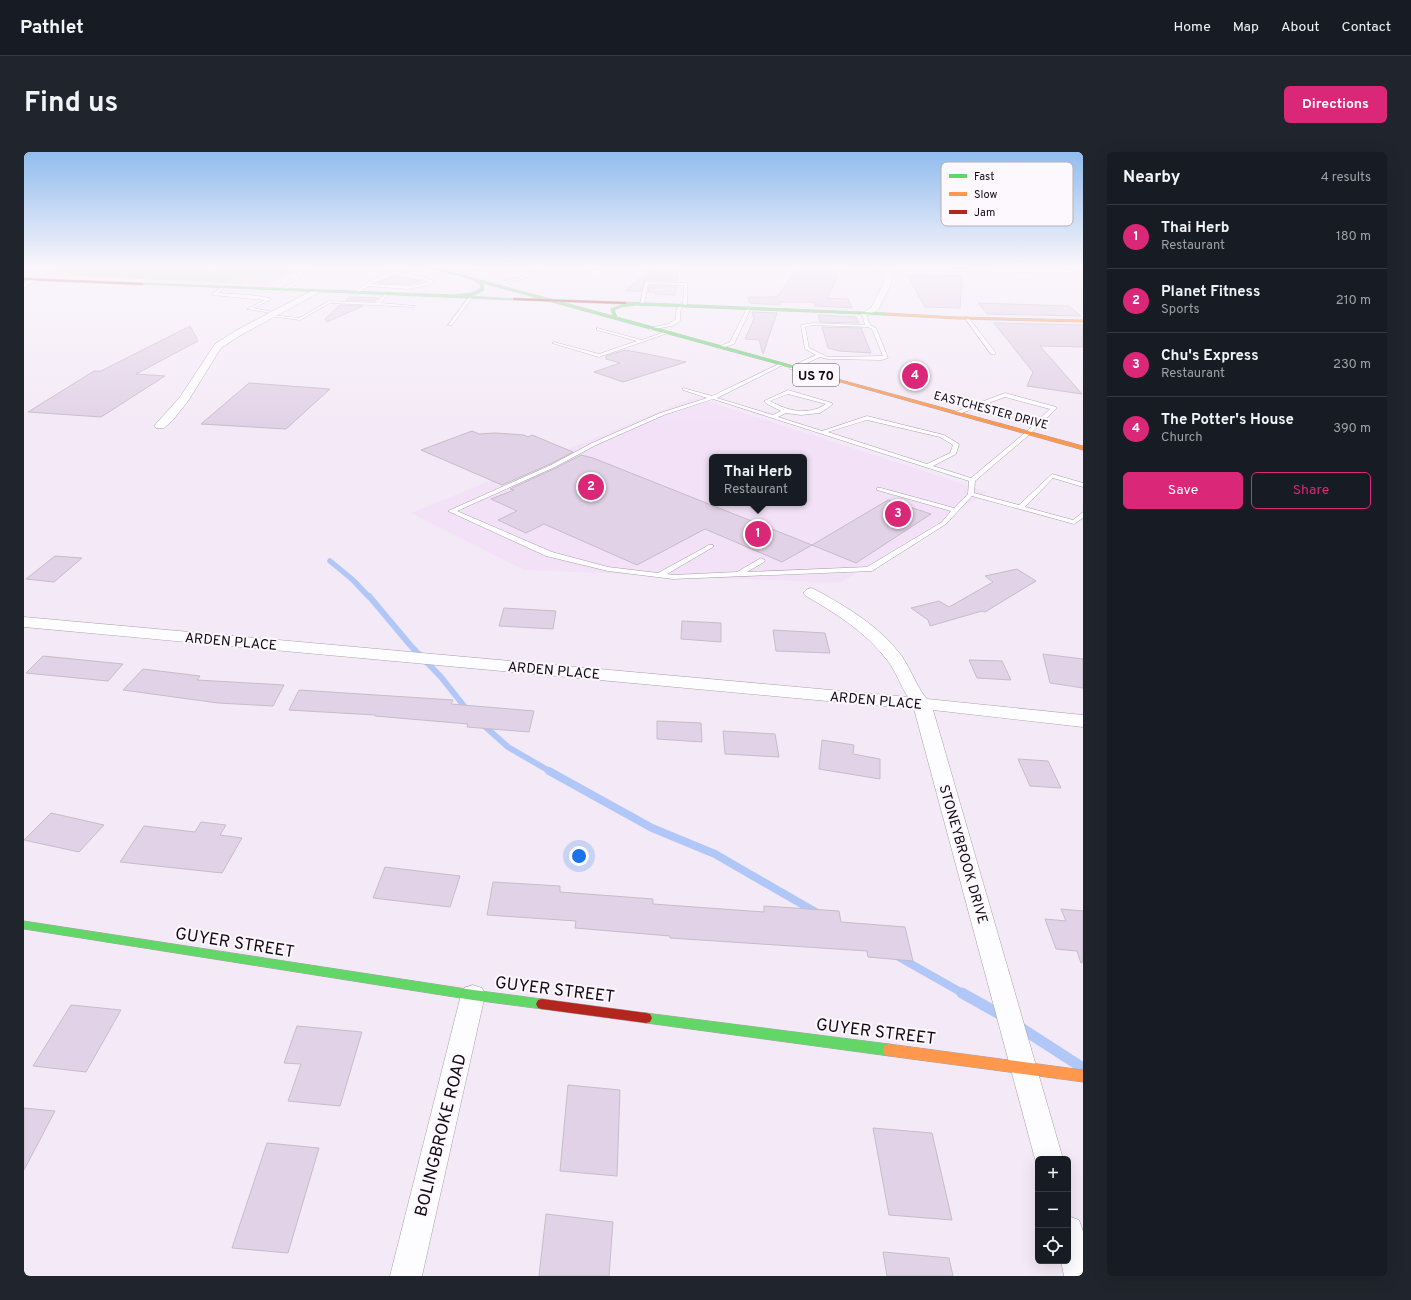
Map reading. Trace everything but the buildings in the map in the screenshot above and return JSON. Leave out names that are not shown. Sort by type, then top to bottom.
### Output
[{"type":"main road","name":"EASTCHESTER DRIVE","points":[[618,319],[1083,448]]},
{"type":"main road","points":[[1023,319],[1083,321]]},
{"type":"main road","name":"GUYER STREET","points":[[24,925],[474,995],[1083,1076]]},
{"type":"street","points":[[160,426],[180,404],[218,346],[264,319]]},
{"type":"street","name":"STONEYBROOK DRIVE","points":[[811,593],[849,615],[870,632],[894,657],[913,694],[922,704],[1048,1156]]},
{"type":"street","name":"ARDEN PLACE","points":[[24,622],[922,704],[1083,721]]},
{"type":"street","name":"BOLINGBROKE ROAD","points":[[406,1276],[474,995]]},
{"type":"street","points":[[1071,1242],[1080,1276]]},
{"type":"lane","points":[[450,324],[453,319]]},
{"type":"lane","points":[[651,329],[670,325],[678,319]]},
{"type":"lane","points":[[720,348],[732,343],[743,319]]},
{"type":"lane","points":[[865,319],[867,326]]},
{"type":"lane","points":[[967,319],[993,353]]},
{"type":"lane","points":[[802,326],[867,326],[874,328],[886,357],[882,359],[827,358],[806,349],[802,326]]},
{"type":"lane","points":[[599,329],[642,341]]},
{"type":"lane","points":[[554,343],[599,356],[666,333]]},
{"type":"lane","points":[[792,368],[820,355]]},
{"type":"lane","points":[[782,365],[712,398],[662,414],[584,448],[553,466],[451,511],[549,554],[608,569],[673,576],[869,570],[944,523],[954,510],[971,494],[972,480],[1028,433],[1054,408],[1005,395],[957,413]]},
{"type":"lane","points":[[684,389],[972,480]]},
{"type":"lane","points":[[773,417],[785,411],[810,413],[820,411],[830,404],[788,392],[767,401],[769,404],[785,411]]},
{"type":"lane","points":[[823,432],[867,418],[942,436],[956,444],[953,454],[927,466]]},
{"type":"lane","points":[[1020,508],[1052,476],[1083,485]]},
{"type":"lane","points":[[879,489],[954,510]]},
{"type":"lane","points":[[971,494],[1074,522],[1083,514]]},
{"type":"lane","points":[[660,575],[711,546]]},
{"type":"lane","points":[[739,574],[761,560]]},
{"type":"shaded area","points":[[695,397],[988,492],[840,583],[524,570],[411,513]]},
{"type":"waterway","points":[[330,561],[353,580],[369,597]]},
{"type":"waterway","points":[[369,596],[411,646],[441,677],[468,711]]},
{"type":"waterway","points":[[481,723],[508,747],[551,772]]},
{"type":"waterway","points":[[549,771],[652,828],[715,854],[819,914]]},
{"type":"waterway","points":[[897,956],[964,994]]},
{"type":"waterway","points":[[962,993],[1003,1016]]},
{"type":"waterway","points":[[1018,1026],[1083,1068]]},
{"type":"traffic: fast","points":[[620,319],[821,375]]},
{"type":"traffic: fast","points":[[24,925],[473,995],[542,1004]]},
{"type":"traffic: fast","points":[[646,1018],[889,1050]]},
{"type":"traffic: slow","points":[[1019,319],[1083,321]]},
{"type":"traffic: slow","points":[[821,375],[1083,448]]},
{"type":"traffic: slow","points":[[889,1050],[1083,1076]]},
{"type":"traffic: jam","points":[[542,1004],[646,1018]]},
{"type":"place","name":"The Potter's House","points":[[915,376]]},
{"type":"place","name":"Planet Fitness","points":[[591,487]]},
{"type":"place","name":"Chu's Express","points":[[898,514]]},
{"type":"place","name":"Thai Herb","points":[[758,534]]}]
